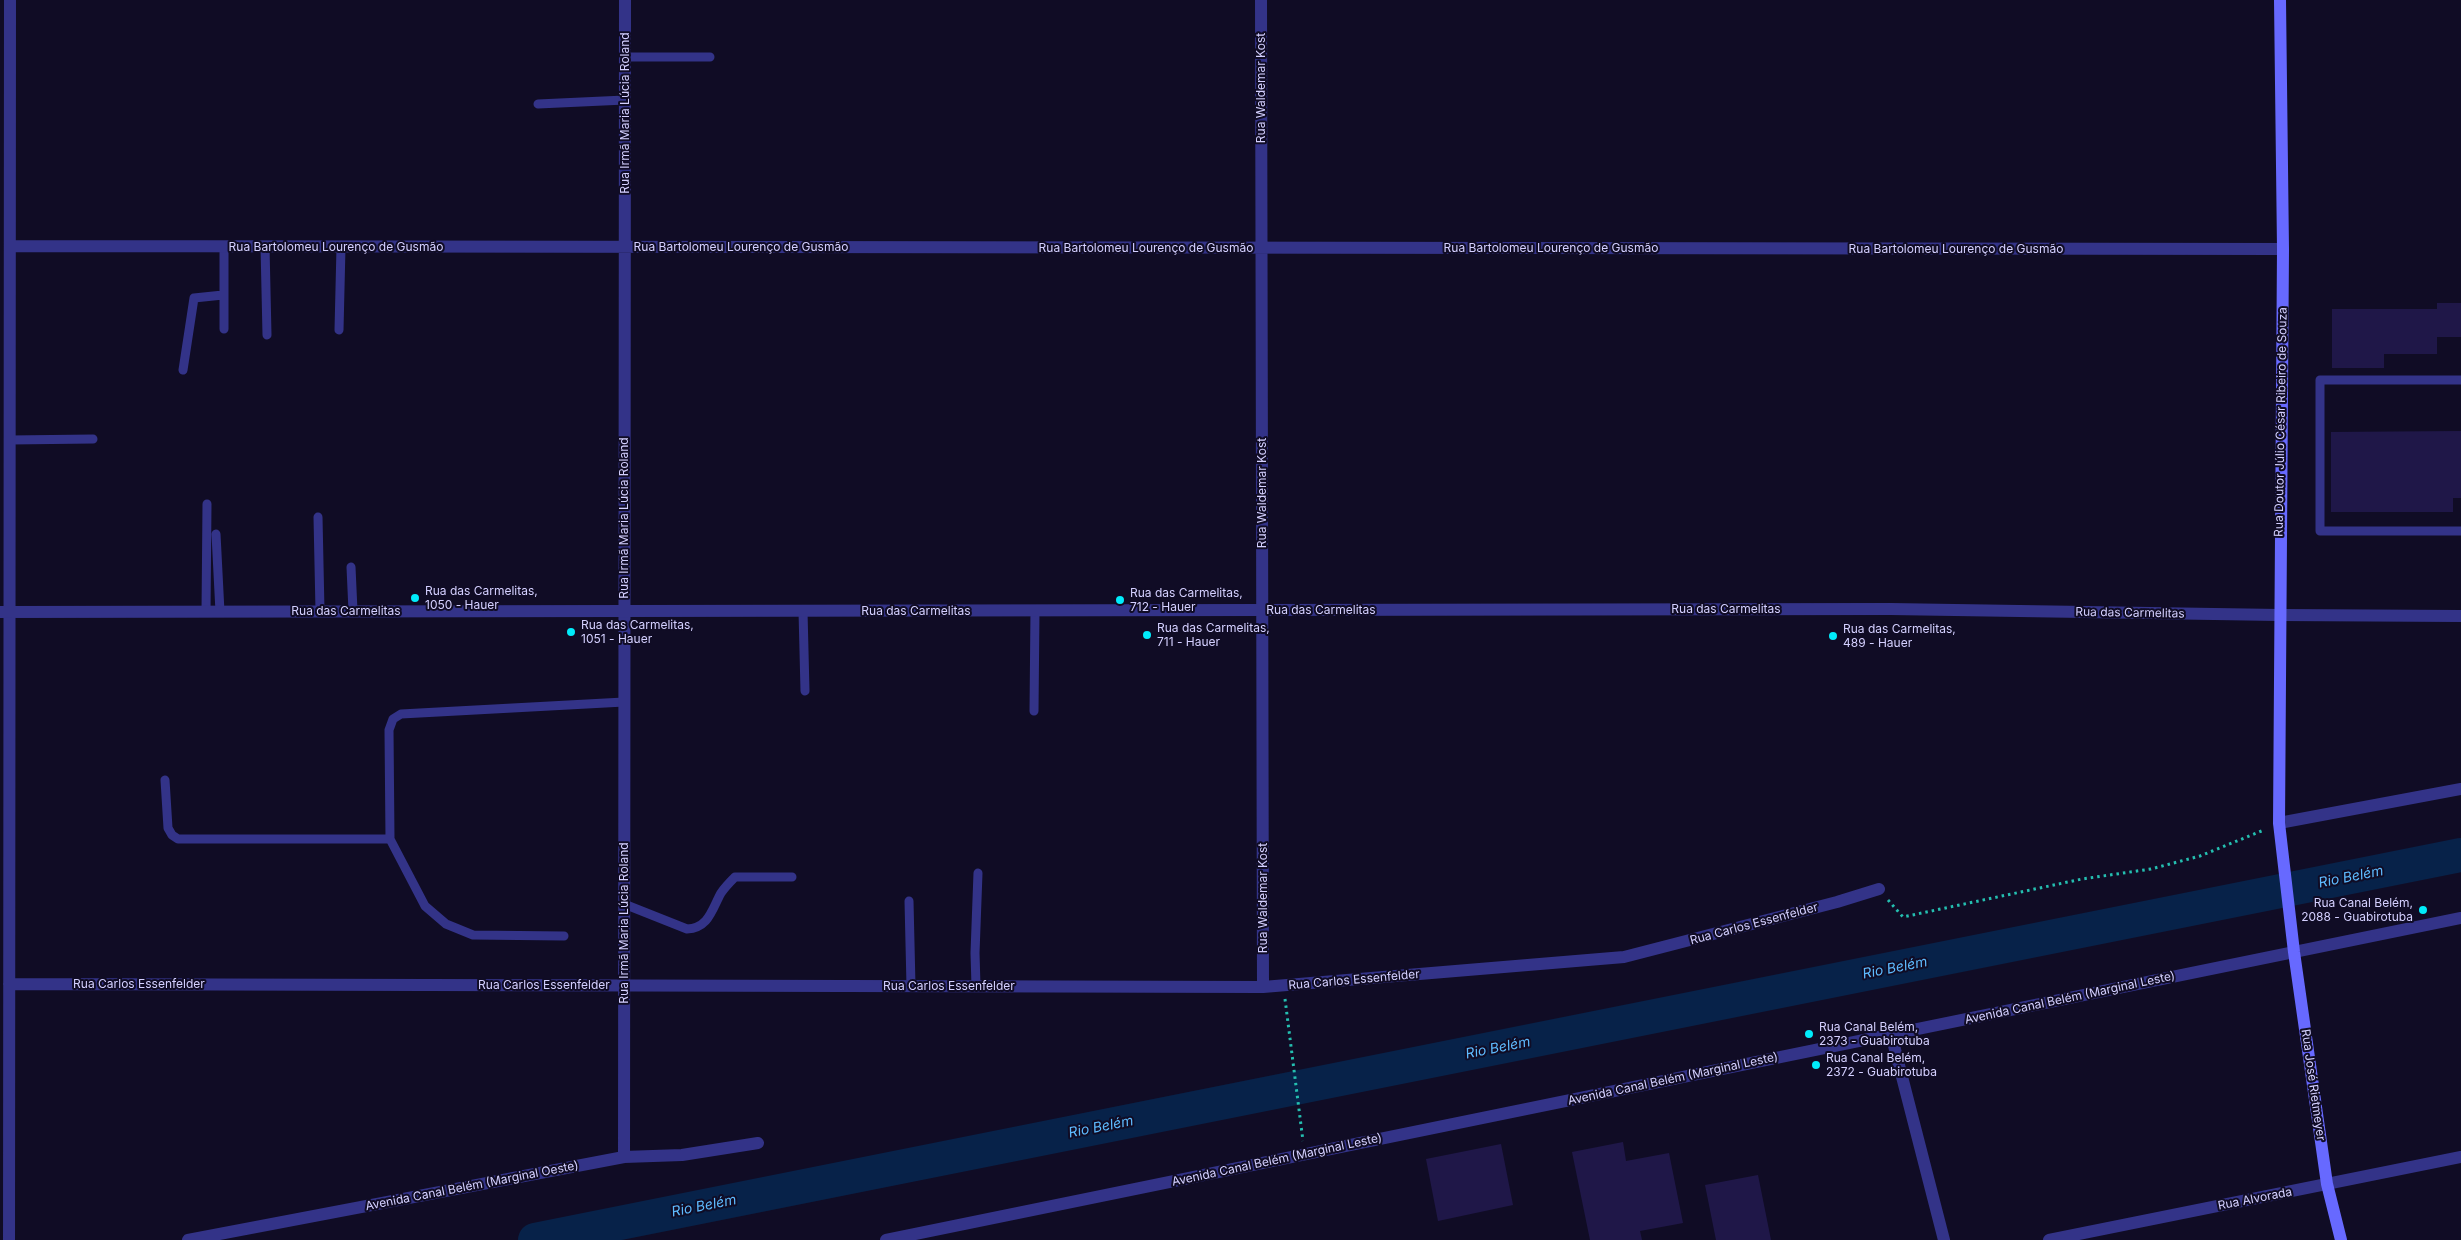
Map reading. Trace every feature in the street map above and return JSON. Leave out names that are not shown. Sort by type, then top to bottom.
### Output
[{"type":"main road","name":"Rua Doutor Júlio César Ribeiro de Souza","points":[[2280,0],[2283,249],[2279,823],[2292,929]]},
{"type":"main road","name":"Rua José Rietmeyer","points":[[2292,929],[2327,1184],[2341,1240]]},
{"type":"street","points":[[9,1240],[9,984],[5,612],[10,440],[10,0]]},
{"type":"street","name":"Rua Irmã Maria Lúcia Roland","points":[[624,1157],[625,0]]},
{"type":"street","name":"Rua Waldemar Kost","points":[[1261,0],[1263,987]]},
{"type":"street","name":"Rua Bartolomeu Lourenço de Gusmão","points":[[10,246],[2283,249]]},
{"type":"street","name":"Rua das Carmelitas","points":[[5,612],[1890,609],[2461,616]]},
{"type":"street","points":[[2279,823],[2461,789]]},
{"type":"street","name":"Rua Carlos Essenfelder","points":[[9,984],[1283,986],[1624,957],[1879,890]]},
{"type":"street","name":"Avenida Canal Belém (Marginal Leste)","points":[[886,1240],[2461,918]]},
{"type":"street","points":[[1891,1034],[1944,1240]]},
{"type":"street","name":"Avenida Canal Belém (Marginal Oeste)","points":[[188,1240],[624,1157],[682,1156],[758,1143]]},
{"type":"street","name":"Rua Alvorada","points":[[2049,1240],[2461,1157]]},
{"type":"lane","points":[[625,57],[710,57]]},
{"type":"lane","points":[[538,104],[625,100]]},
{"type":"lane","points":[[224,246],[224,329]]},
{"type":"lane","points":[[265,246],[267,335]]},
{"type":"lane","points":[[339,330],[341,246]]},
{"type":"lane","points":[[183,370],[194,298],[223,295]]},
{"type":"lane","points":[[2461,380],[2320,380],[2320,531],[2461,531]]},
{"type":"lane","points":[[10,440],[93,438]]},
{"type":"lane","points":[[206,612],[207,504]]},
{"type":"lane","points":[[318,517],[320,612]]},
{"type":"lane","points":[[216,534],[220,612]]},
{"type":"lane","points":[[351,567],[353,611]]},
{"type":"lane","points":[[1034,711],[1035,610]]},
{"type":"lane","points":[[803,611],[804,691]]},
{"type":"lane","points":[[564,936],[473,934],[446,924],[425,906],[390,839],[389,730],[393,719],[401,714],[624,702]]},
{"type":"lane","points":[[165,780],[168,828],[172,835],[178,839],[390,839]]},
{"type":"lane","points":[[976,986],[975,953],[978,873]]},
{"type":"lane","points":[[624,904],[687,929],[693,929],[703,925],[722,892],[734,877],[792,877]]},
{"type":"lane","points":[[909,901],[911,986]]},
{"type":"path","points":[[1879,890],[1903,917],[2082,879],[2151,869],[2200,856],[2279,823]]},
{"type":"path","points":[[1283,986],[1305,1154]]},
{"type":"building","points":[[2437,303],[2461,303],[2461,337],[2437,337],[2437,354],[2384,354],[2384,368],[2332,368],[2332,309],[2437,309]]},
{"type":"building","points":[[2461,431],[2461,498],[2453,498],[2453,512],[2331,512],[2331,432]]},
{"type":"building","points":[[1623,1142],[1626,1161],[1669,1153],[1683,1223],[1640,1231],[1642,1240],[1590,1240],[1572,1152]]},
{"type":"building","points":[[1501,1144],[1513,1205],[1438,1221],[1426,1159]]},
{"type":"building","points":[[1758,1175],[1771,1240],[1716,1240],[1705,1185]]},
{"type":"waterway","name":"Rio Belém","points":[[535,1240],[2461,855]]},
{"type":"place","name":"Rua das Carmelitas, 1050 - Hauer","points":[[415,598]]},
{"type":"place","name":"Rua das Carmelitas, 712 - Hauer","points":[[1120,600]]},
{"type":"place","name":"Rua das Carmelitas, 1051 - Hauer","points":[[571,632]]},
{"type":"place","name":"Rua das Carmelitas, 711 - Hauer","points":[[1147,635]]},
{"type":"place","name":"Rua das Carmelitas, 489 - Hauer","points":[[1833,636]]},
{"type":"place","name":"Rua Canal Belém, 2088 - Guabirotuba","points":[[2423,910]]},
{"type":"place","name":"Rua Canal Belém, 2373 - Guabirotuba","points":[[1809,1034]]},
{"type":"place","name":"Rua Canal Belém, 2372 - Guabirotuba","points":[[1816,1065]]}]
